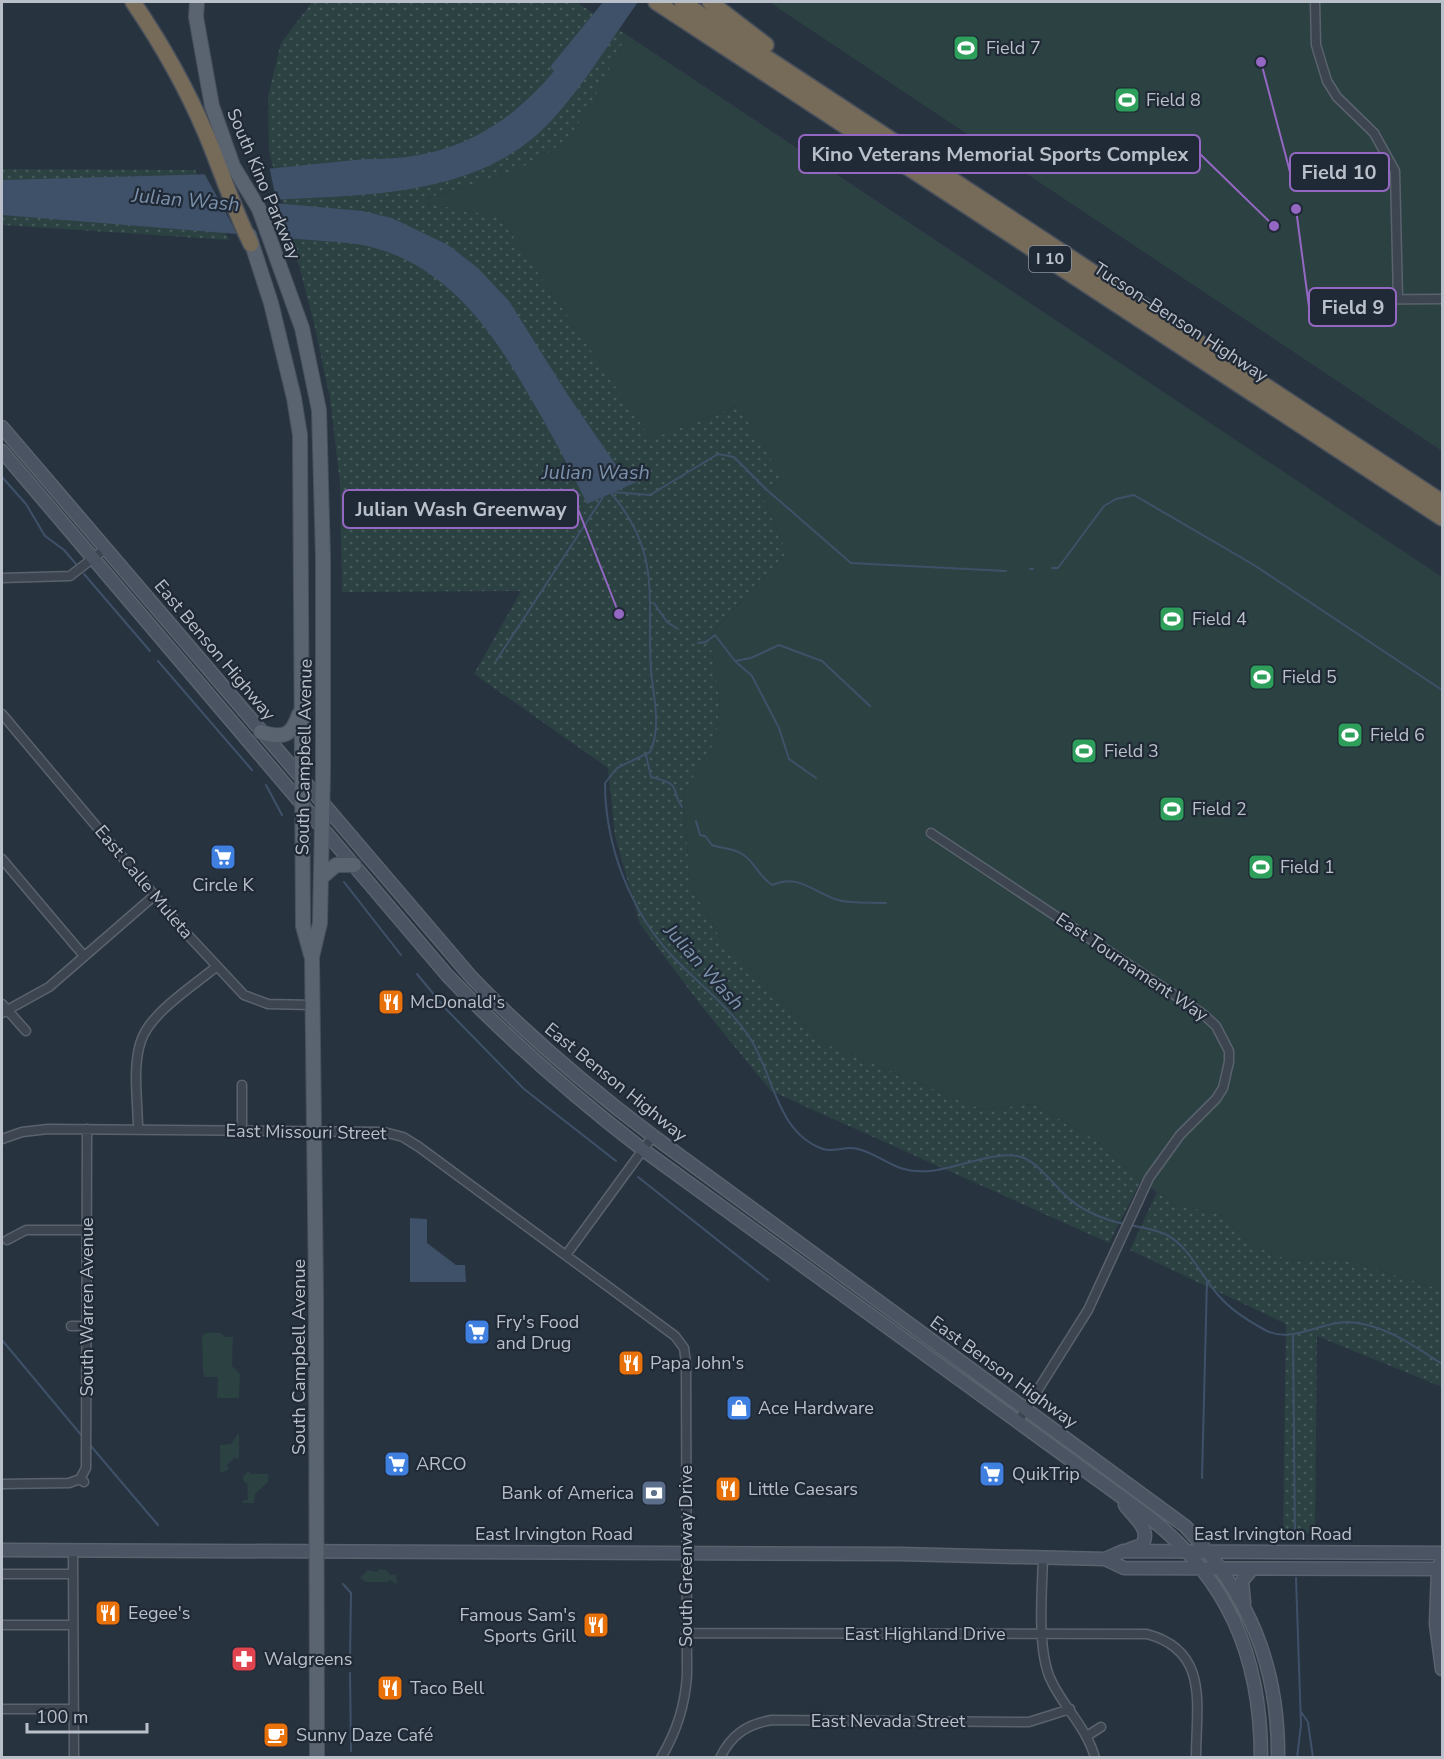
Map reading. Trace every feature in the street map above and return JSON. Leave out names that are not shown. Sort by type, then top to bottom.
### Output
[{"type":"highway","points":[[133,2],[181,82],[226,166],[235,211],[251,244]]},
{"type":"highway","name":"Tucson–Benson Highway","points":[[656,2],[1443,518]]},
{"type":"highway","name":"Tucson–Benson Highway","points":[[682,2],[842,104],[1443,502]]},
{"type":"highway","points":[[710,2],[842,104]]},
{"type":"main road","name":"South Kino Parkway","points":[[187,2],[204,93],[226,166],[259,210],[302,328],[319,410],[323,557]]},
{"type":"main road","name":"South Kino Parkway","points":[[197,2],[196,17],[208,93],[226,166]]},
{"type":"main road","name":"South Kino Parkway","points":[[251,244],[271,303],[294,398],[300,435],[302,558]]},
{"type":"main road","name":"East Benson Highway","points":[[2,427],[322,804],[472,978],[503,1010],[580,1081],[1026,1411],[1173,1516],[1209,1552],[1245,1610],[1261,1644],[1274,1688],[1279,1725],[1278,1758]]},
{"type":"main road","name":"East Benson Highway","points":[[2,452],[447,975],[490,1020],[553,1079],[642,1149],[1171,1534],[1189,1551],[1231,1615],[1251,1665],[1259,1708],[1261,1758]]},
{"type":"main road","name":"South Campbell Avenue","points":[[317,1758],[318,1551],[312,957],[320,923],[323,557]]},
{"type":"main road","name":"South Campbell Avenue","points":[[302,558],[303,926],[312,957]]},
{"type":"main road","points":[[261,732],[274,736],[288,733],[294,728],[302,703]]},
{"type":"main road","points":[[321,878],[336,865],[354,865]]},
{"type":"main road","points":[[860,1308],[869,1295]]},
{"type":"main road","points":[[1119,1497],[1146,1533],[1142,1545],[1123,1551]]},
{"type":"main road","name":"East Irvington Road","points":[[2,1550],[685,1553],[1043,1558],[1105,1559],[1124,1568],[1303,1569],[1441,1566]]},
{"type":"main road","name":"East Irvington Road","points":[[1105,1559],[1123,1551],[1443,1553]]},
{"type":"main road","points":[[1441,1566],[1436,1624],[1443,1669]]},
{"type":"main road","points":[[1245,1610],[1242,1582],[1245,1574],[1252,1569]]},
{"type":"street","points":[[1315,2],[1316,45],[1328,81],[1337,97],[1374,133],[1395,171],[1398,299]]},
{"type":"street","points":[[1314,300],[1443,299]]},
{"type":"street","points":[[2,578],[70,576],[105,549]]},
{"type":"street","name":"East Calle Muleta","points":[[2,714],[216,967],[244,994],[268,1004],[312,1005]]},
{"type":"street","name":"East Tournament Way","points":[[931,833],[1203,1014],[1216,1026],[1223,1037],[1229,1062],[1223,1088],[1158,1164],[1088,1310],[1017,1424]]},
{"type":"street","points":[[2,859],[84,956]]},
{"type":"street","points":[[26,1031],[3,1009],[49,987],[155,895]]},
{"type":"street","points":[[138,1129],[138,1056],[143,1035],[155,1018],[216,967]]},
{"type":"street","points":[[242,1084],[242,1130]]},
{"type":"street","name":"East Missouri Street","points":[[2,1139],[35,1130],[87,1129],[384,1132],[404,1137],[668,1330],[684,1348]]},
{"type":"street","name":"South Warren Avenue","points":[[2,1484],[69,1483],[82,1480],[86,1468],[87,1129]]},
{"type":"street","points":[[566,1255],[653,1136]]},
{"type":"street","points":[[7,1240],[26,1230],[88,1230]]},
{"type":"street","points":[[71,1326],[87,1326]]},
{"type":"street","name":"South Greenway Drive","points":[[661,1758],[672,1739],[683,1708],[687,1675],[686,1363],[684,1348]]},
{"type":"street","points":[[73,1550],[74,1758]]},
{"type":"street","points":[[1043,1558],[1042,1634],[1049,1677],[1087,1736],[1095,1758]]},
{"type":"street","points":[[2,1574],[73,1574]]},
{"type":"street","points":[[2,1625],[73,1625]]},
{"type":"street","name":"East Highland Drive","points":[[686,1633],[1147,1634],[1163,1638],[1176,1646],[1188,1660],[1196,1676],[1196,1758]]},
{"type":"street","points":[[2,1709],[74,1709]]},
{"type":"street","name":"East Nevada Street","points":[[720,1758],[733,1736],[765,1721],[1029,1722],[1070,1709]]},
{"type":"street","points":[[1087,1736],[1101,1727]]},
{"type":"green space","points":[[312,2],[576,2],[627,35],[589,107],[575,128],[560,144],[523,166],[419,202],[500,217],[651,439],[738,406],[782,478],[761,493],[787,553],[709,635],[720,703],[715,741],[683,794],[690,885],[720,938],[823,1043],[983,1110],[1033,1104],[1095,1140],[1141,1181],[1109,1243],[771,1091],[703,1008],[640,924],[615,836],[608,768],[474,674],[521,591],[342,592],[340,483],[330,398],[313,319],[269,151],[268,96],[281,43]]},
{"type":"green space","points":[[769,2],[1442,2],[1442,451]]},
{"type":"green space","points":[[627,35],[1442,577],[1442,1290],[1339,1258],[1291,1261],[1252,1245],[1222,1215],[1174,1204],[1141,1181],[1095,1140],[1033,1104],[983,1110],[823,1043],[720,938],[690,885],[683,794],[715,740],[720,703],[709,635],[787,553],[761,493],[781,479],[737,406],[651,440],[500,217],[417,202],[513,169],[574,128]]},
{"type":"green space","points":[[2,169],[195,170],[229,240],[2,225]]},
{"type":"green space","points":[[1157,1192],[1174,1204],[1222,1215],[1252,1245],[1291,1261],[1339,1258],[1442,1290],[1442,1387],[1317,1336],[1315,1533],[1283,1533],[1286,1324],[1130,1250]]},
{"type":"green space","points":[[206,1333],[221,1333],[225,1337],[233,1337],[232,1366],[240,1374],[239,1398],[217,1398],[218,1377],[205,1377],[202,1336]]},
{"type":"green space","points":[[239,1432],[239,1459],[234,1458],[227,1465],[229,1469],[220,1473],[220,1445],[231,1444]]},
{"type":"green space","points":[[248,1471],[251,1474],[268,1474],[268,1482],[255,1494],[254,1503],[243,1503],[243,1500],[248,1500],[247,1483],[244,1482],[243,1477]]},
{"type":"green space","points":[[379,1569],[387,1570],[390,1575],[396,1574],[397,1584],[389,1580],[388,1582],[366,1582],[360,1578],[368,1570],[377,1572]]},
{"type":"water","points":[[603,2],[638,2],[564,106],[522,147],[488,166],[451,180],[412,189],[372,194],[252,201],[363,211],[392,218],[448,245],[478,268],[509,301],[568,395],[623,475],[637,482],[587,504],[513,368],[482,323],[444,285],[422,269],[398,256],[349,243],[2,215],[2,180],[217,174],[421,155],[447,148],[470,139],[493,126],[535,92],[554,71],[550,67]]},
{"type":"water","points":[[410,1218],[427,1219],[427,1243],[456,1265],[465,1265],[466,1282],[410,1282]]},
{"type":"pier","points":[[269,166],[285,241],[239,237],[203,171]]},
{"type":"waterway","points":[[613,492],[650,495],[718,454],[734,457],[767,490],[851,563],[1006,571]]},
{"type":"waterway","points":[[2,477],[26,504],[45,536],[64,550],[76,564]]},
{"type":"waterway","name":"Julian Wash","points":[[611,493],[627,515],[638,537],[649,578],[651,670],[656,733],[650,752],[617,768],[605,783],[606,806],[615,853],[623,876],[644,919],[658,939],[673,957],[731,1014],[748,1035],[757,1050],[785,1115],[807,1141],[827,1150],[858,1149],[899,1167],[918,1171],[930,1171],[991,1157],[1024,1158],[1041,1170],[1077,1205],[1100,1217],[1124,1224]]},
{"type":"waterway","points":[[1052,568],[1058,568],[1104,506],[1116,499],[1134,495],[1254,565],[1442,690]]},
{"type":"waterway","points":[[496,661],[603,497]]},
{"type":"waterway","points":[[84,574],[150,651]]},
{"type":"waterway","points":[[654,603],[667,622],[678,629]]},
{"type":"waterway","points":[[698,643],[706,642],[715,635],[735,661],[751,658],[779,645],[822,661],[870,706]]},
{"type":"waterway","points":[[158,661],[252,770]]},
{"type":"waterway","points":[[735,661],[752,676],[779,728],[789,759],[816,778]]},
{"type":"waterway","points":[[646,755],[651,777],[672,785],[682,807]]},
{"type":"waterway","points":[[266,785],[282,815]]},
{"type":"waterway","points":[[696,821],[700,835],[705,836],[712,845],[741,853],[772,885],[790,881],[806,885],[838,900],[886,903]]},
{"type":"waterway","points":[[344,882],[401,955]]},
{"type":"waterway","points":[[417,974],[445,1008],[524,1089],[616,1161]]},
{"type":"waterway","points":[[638,1177],[768,1280]]},
{"type":"waterway","name":"Julian Wash","points":[[1130,1225],[1157,1231],[1174,1239],[1224,1301],[1267,1331],[1287,1335],[1337,1323],[1360,1323],[1398,1337],[1442,1364]]},
{"type":"waterway","points":[[1202,1478],[1207,1280]]},
{"type":"waterway","points":[[1293,1334],[1295,1538]]},
{"type":"waterway","points":[[2,1340],[82,1436]]},
{"type":"waterway","points":[[90,1445],[158,1525]]},
{"type":"waterway","points":[[1296,1578],[1301,1725],[1297,1758]]},
{"type":"waterway","points":[[343,1584],[351,1593],[350,1659]]},
{"type":"waterway","points":[[350,1673],[351,1751]]},
{"type":"waterway","points":[[1301,1712],[1308,1722],[1313,1758]]},
{"type":"place","name":"Field 7","points":[[966,48]]},
{"type":"place","name":"Field 10","points":[[1261,62]]},
{"type":"place","name":"Field 8","points":[[1127,100]]},
{"type":"place","name":"Field 9","points":[[1296,209]]},
{"type":"place","name":"Kino Veterans Memorial Sports Complex","points":[[1274,226]]},
{"type":"place","name":"Julian Wash Greenway","points":[[619,614]]},
{"type":"place","name":"Field 4","points":[[1172,619]]},
{"type":"place","name":"Field 5","points":[[1262,677]]},
{"type":"place","name":"Field 6","points":[[1350,735]]},
{"type":"place","name":"Field 3","points":[[1084,751]]},
{"type":"place","name":"Field 2","points":[[1172,809]]},
{"type":"place","name":"Circle K","points":[[223,857]]},
{"type":"place","name":"Field 1","points":[[1261,867]]},
{"type":"place","name":"McDonald's","points":[[391,1002]]},
{"type":"place","name":"Fry's Food and Drug","points":[[477,1332]]},
{"type":"place","name":"Papa John's","points":[[631,1363]]},
{"type":"place","name":"Ace Hardware","points":[[739,1408]]},
{"type":"place","name":"ARCO","points":[[397,1464]]},
{"type":"place","name":"QuikTrip","points":[[992,1474]]},
{"type":"place","name":"Little Caesars","points":[[728,1489]]},
{"type":"place","name":"Bank of America","points":[[654,1493]]},
{"type":"place","name":"Eegee's","points":[[108,1613]]},
{"type":"place","name":"Famous Sam's Sports Grill","points":[[596,1625]]},
{"type":"place","name":"Walgreens","points":[[244,1659]]},
{"type":"place","name":"Taco Bell","points":[[390,1688]]},
{"type":"place","name":"Sunny Daze Café","points":[[276,1735]]}]
